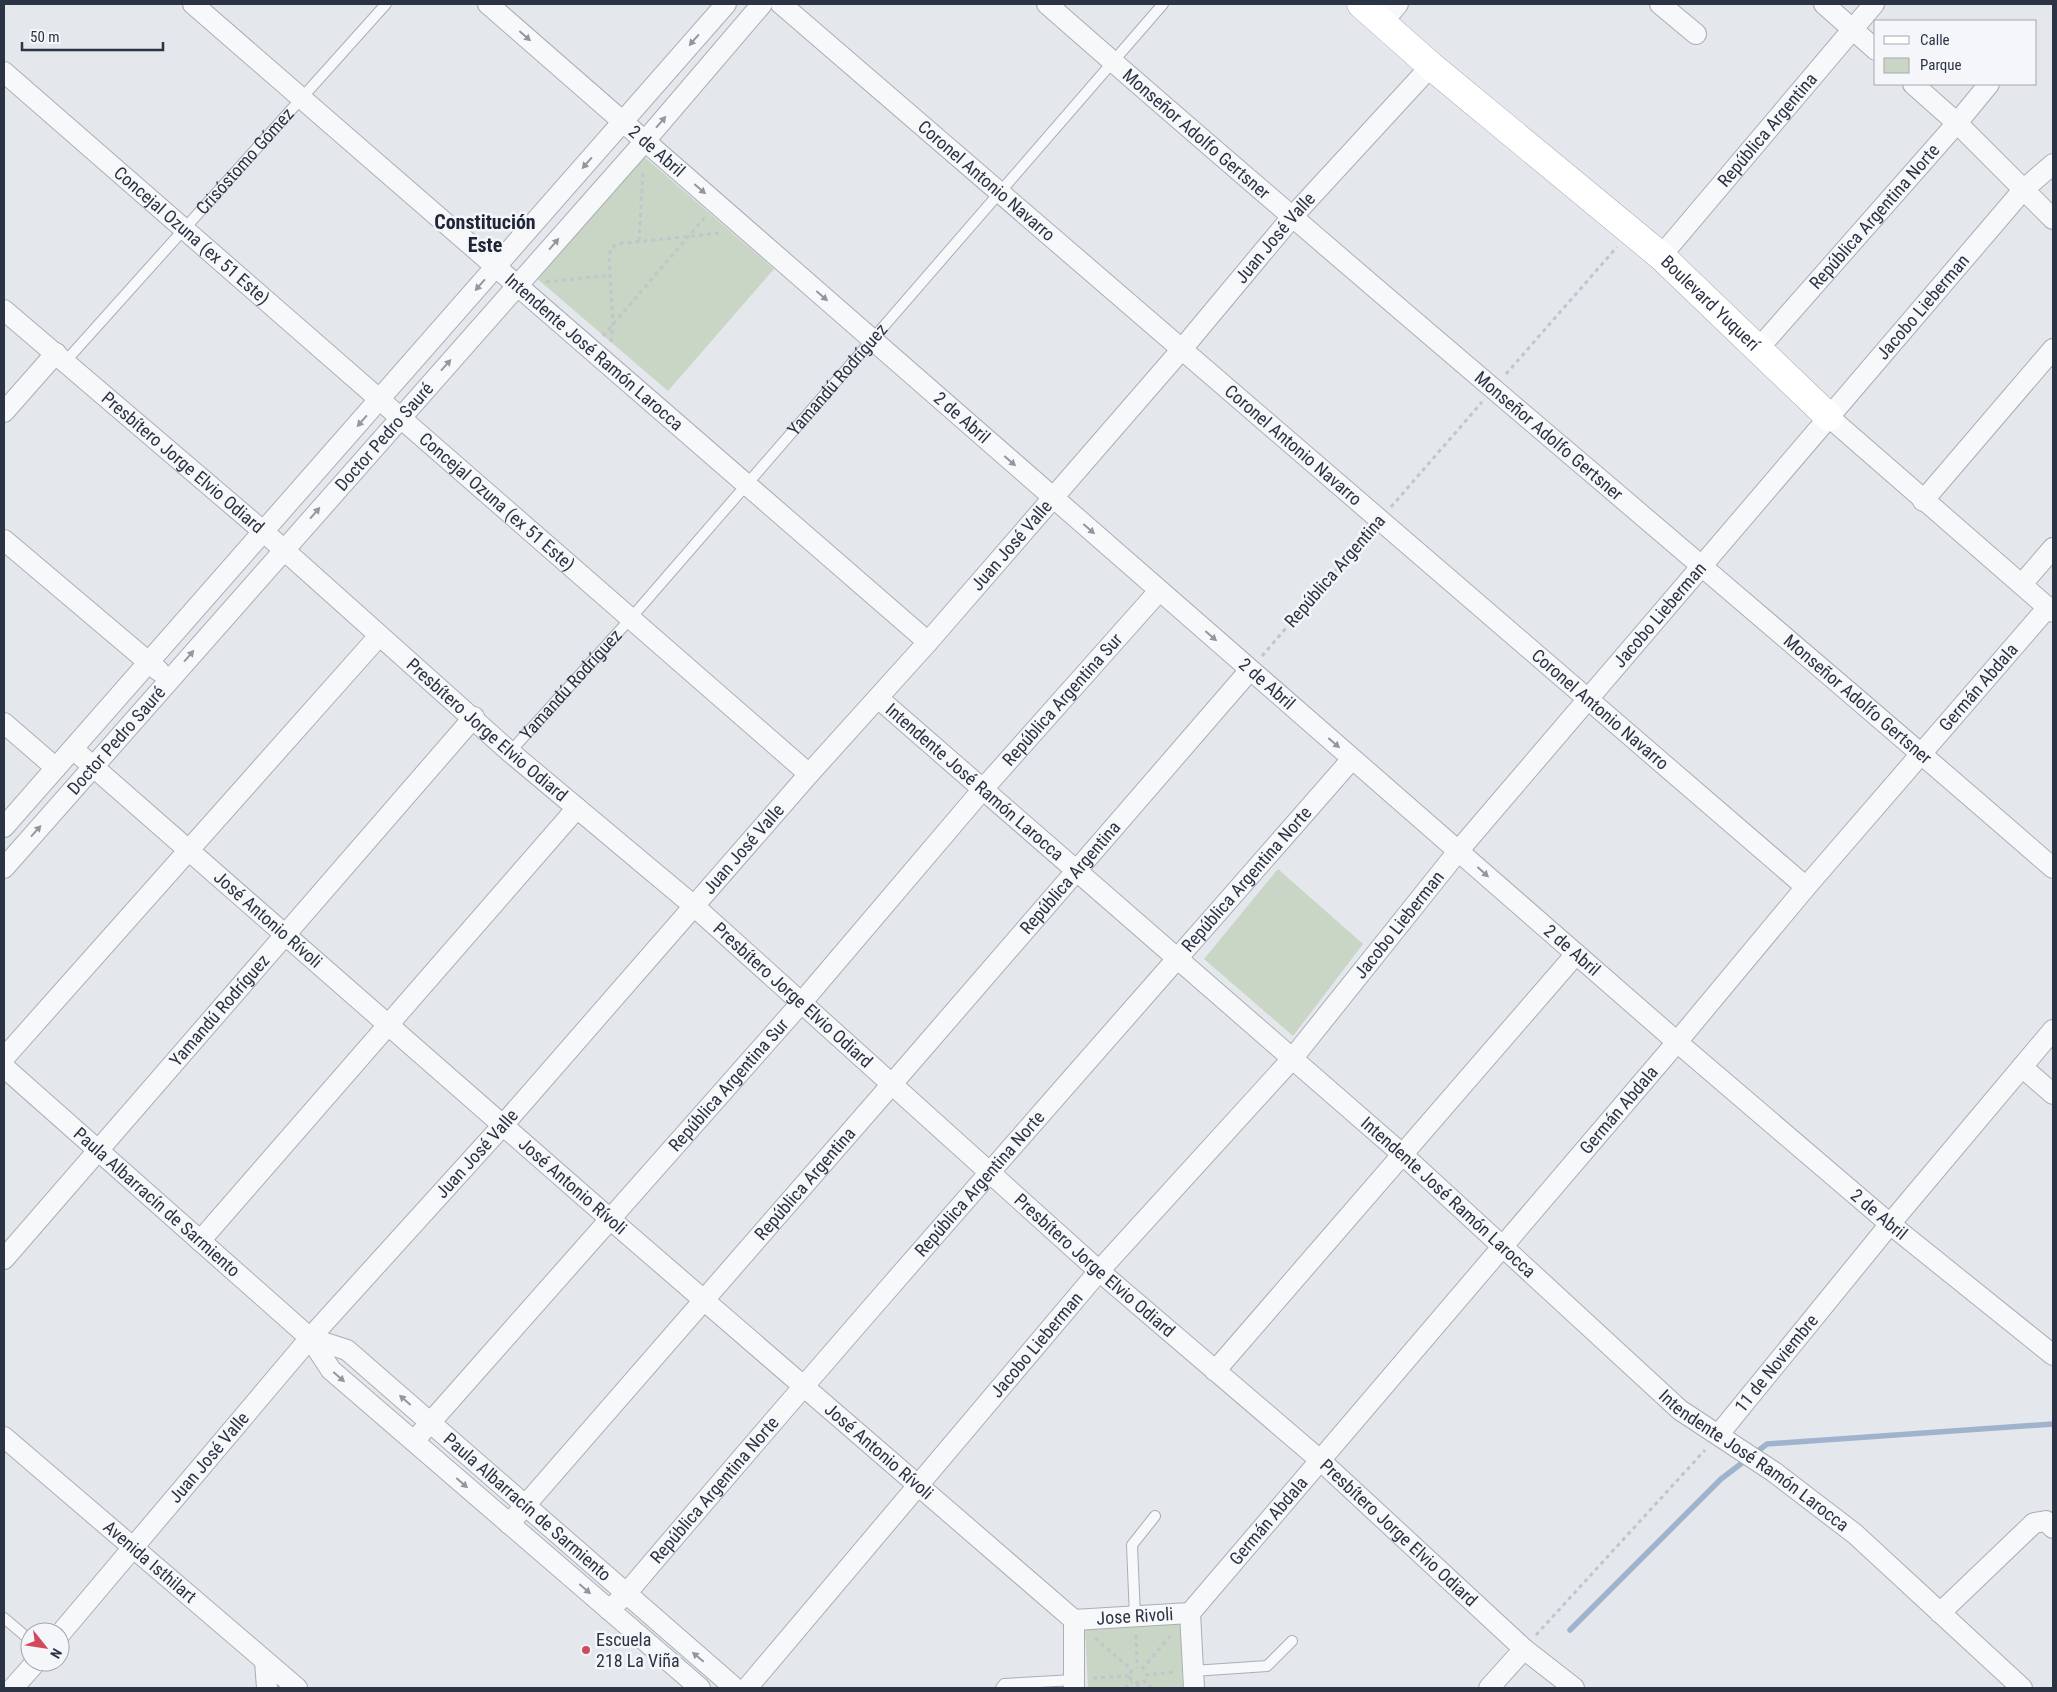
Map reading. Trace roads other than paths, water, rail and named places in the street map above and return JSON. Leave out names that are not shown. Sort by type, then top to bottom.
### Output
[{"type":"street","name":"Intendente José Ramón Larocca","points":[[193,4],[928,642]]},
{"type":"street","name":"2 de Abril","points":[[488,4],[1677,1042],[1890,1224],[2053,1355]]},
{"type":"street","name":"Doctor Pedro Sauré","points":[[4,827],[726,4]]},
{"type":"street","name":"Doctor Pedro Sauré","points":[[4,868],[645,141],[762,4]]},
{"type":"street","name":"Coronel Antonio Navarro","points":[[781,4],[1806,886]]},
{"type":"street","name":"Monseñor Adolfo Gertsner","points":[[1047,4],[1292,217],[1704,566],[2053,868]]},
{"type":"street","name":"Boulevard Yuquerí","points":[[1361,4],[1390,13],[1431,66],[1661,256],[1829,417],[2051,610]]},
{"type":"street","points":[[1660,4],[1696,34]]},
{"type":"street","points":[[1824,4],[1874,48]]},
{"type":"street","name":"República Argentina","points":[[1661,256],[1874,4]]},
{"type":"street","name":"Juan José Valle","points":[[70,1622],[310,1338],[504,1124],[809,774],[928,642],[1182,349],[1292,217],[1431,66]]},
{"type":"street","name":"Concejal Ozuna (ex 51 Este)","points":[[4,72],[809,774]]},
{"type":"street","points":[[1914,85],[1957,123],[2053,219]]},
{"type":"street","name":"República Argentina Norte","points":[[1759,348],[1988,85]]},
{"type":"street","name":"Jacobo Lieberman","points":[[747,1688],[1098,1271],[1292,1059],[1459,850],[1704,566],[2023,190],[2053,164]]},
{"type":"street","name":"Presbítero Jorge Elvio Odiard","points":[[4,310],[264,532],[510,752],[694,906],[1098,1271],[1320,1460],[1524,1649],[1574,1688]]},
{"type":"street","points":[[1924,501],[2053,349]]},
{"type":"street","name":"Crisóstomo Gómez","points":[[4,412],[60,358]]},
{"type":"street","points":[[4,540],[168,680]]},
{"type":"street","points":[[2022,584],[2053,548]]},
{"type":"street","name":"República Argentina Sur","points":[[414,1441],[802,1002],[983,789],[1159,590]]},
{"type":"street","name":"Germán Abdala","points":[[1190,1613],[1677,1042],[1806,886],[2051,610]]},
{"type":"street","points":[[4,1058],[379,636]]},
{"type":"street","name":"República Argentina","points":[[509,1524],[1250,670]]},
{"type":"street","name":"Intendente José Ramón Larocca","points":[[878,698],[1077,869],[1402,1154],[1680,1410],[1774,1472],[1854,1534],[2022,1688]]},
{"type":"street","name":"Yamandú Rodríguez","points":[[4,1258],[474,718]]},
{"type":"street","points":[[4,723],[56,768]]},
{"type":"street","name":"José Antonio Rívoli","points":[[73,749],[504,1124],[610,1219],[804,1384],[1074,1620]]},
{"type":"street","name":"República Argentina Norte","points":[[609,1610],[625,1595],[804,1384],[988,1172],[1352,759]]},
{"type":"street","points":[[200,1241],[577,808]]},
{"type":"street","points":[[1215,1371],[1576,954]]},
{"type":"street","name":"11 de Noviembre","points":[[1719,1434],[1890,1224],[2053,1030]]},
{"type":"street","name":"Paula Albarracín de Sarmiento","points":[[4,1067],[310,1338],[331,1370],[700,1688]]},
{"type":"street","points":[[2022,1067],[2053,1094]]},
{"type":"street","name":"Paula Albarracín de Sarmiento","points":[[310,1338],[347,1350],[431,1422],[625,1595],[735,1688]]},
{"type":"street","name":"Avenida Isthilart","points":[[4,1437],[297,1688]]},
{"type":"street","points":[[1940,1613],[2034,1523],[2046,1521],[2053,1528]]},
{"type":"street","name":"Jose Rivoli","points":[[1074,1684],[1074,1620],[1190,1613],[1193,1680]]},
{"type":"street","points":[[1489,1688],[1524,1649]]},
{"type":"street","points":[[264,1660],[267,1688]]},
{"type":"street","points":[[13,1688],[27,1672]]},
{"type":"lane","name":"Crisóstomo Gómez","points":[[60,358],[185,230],[386,4]]},
{"type":"lane","name":"Yamandú Rodríguez","points":[[510,752],[631,618],[1163,4]]},
{"type":"lane","points":[[1135,1617],[1132,1545],[1155,1516]]},
{"type":"lane","points":[[4,1618],[20,1632]]},
{"type":"lane","points":[[1193,1680],[1267,1666],[1292,1642]]},
{"type":"lane","points":[[1000,1688],[1004,1684],[1074,1684]]},
{"type":"waterway","points":[[1570,1630],[1721,1479],[1767,1444],[2053,1424]]},
{"type":"place","name":"Escuela 218 La Viña","points":[[586,1650]]},
{"type":"district","name":"Constitución Este","points":[[485,234]]}]
